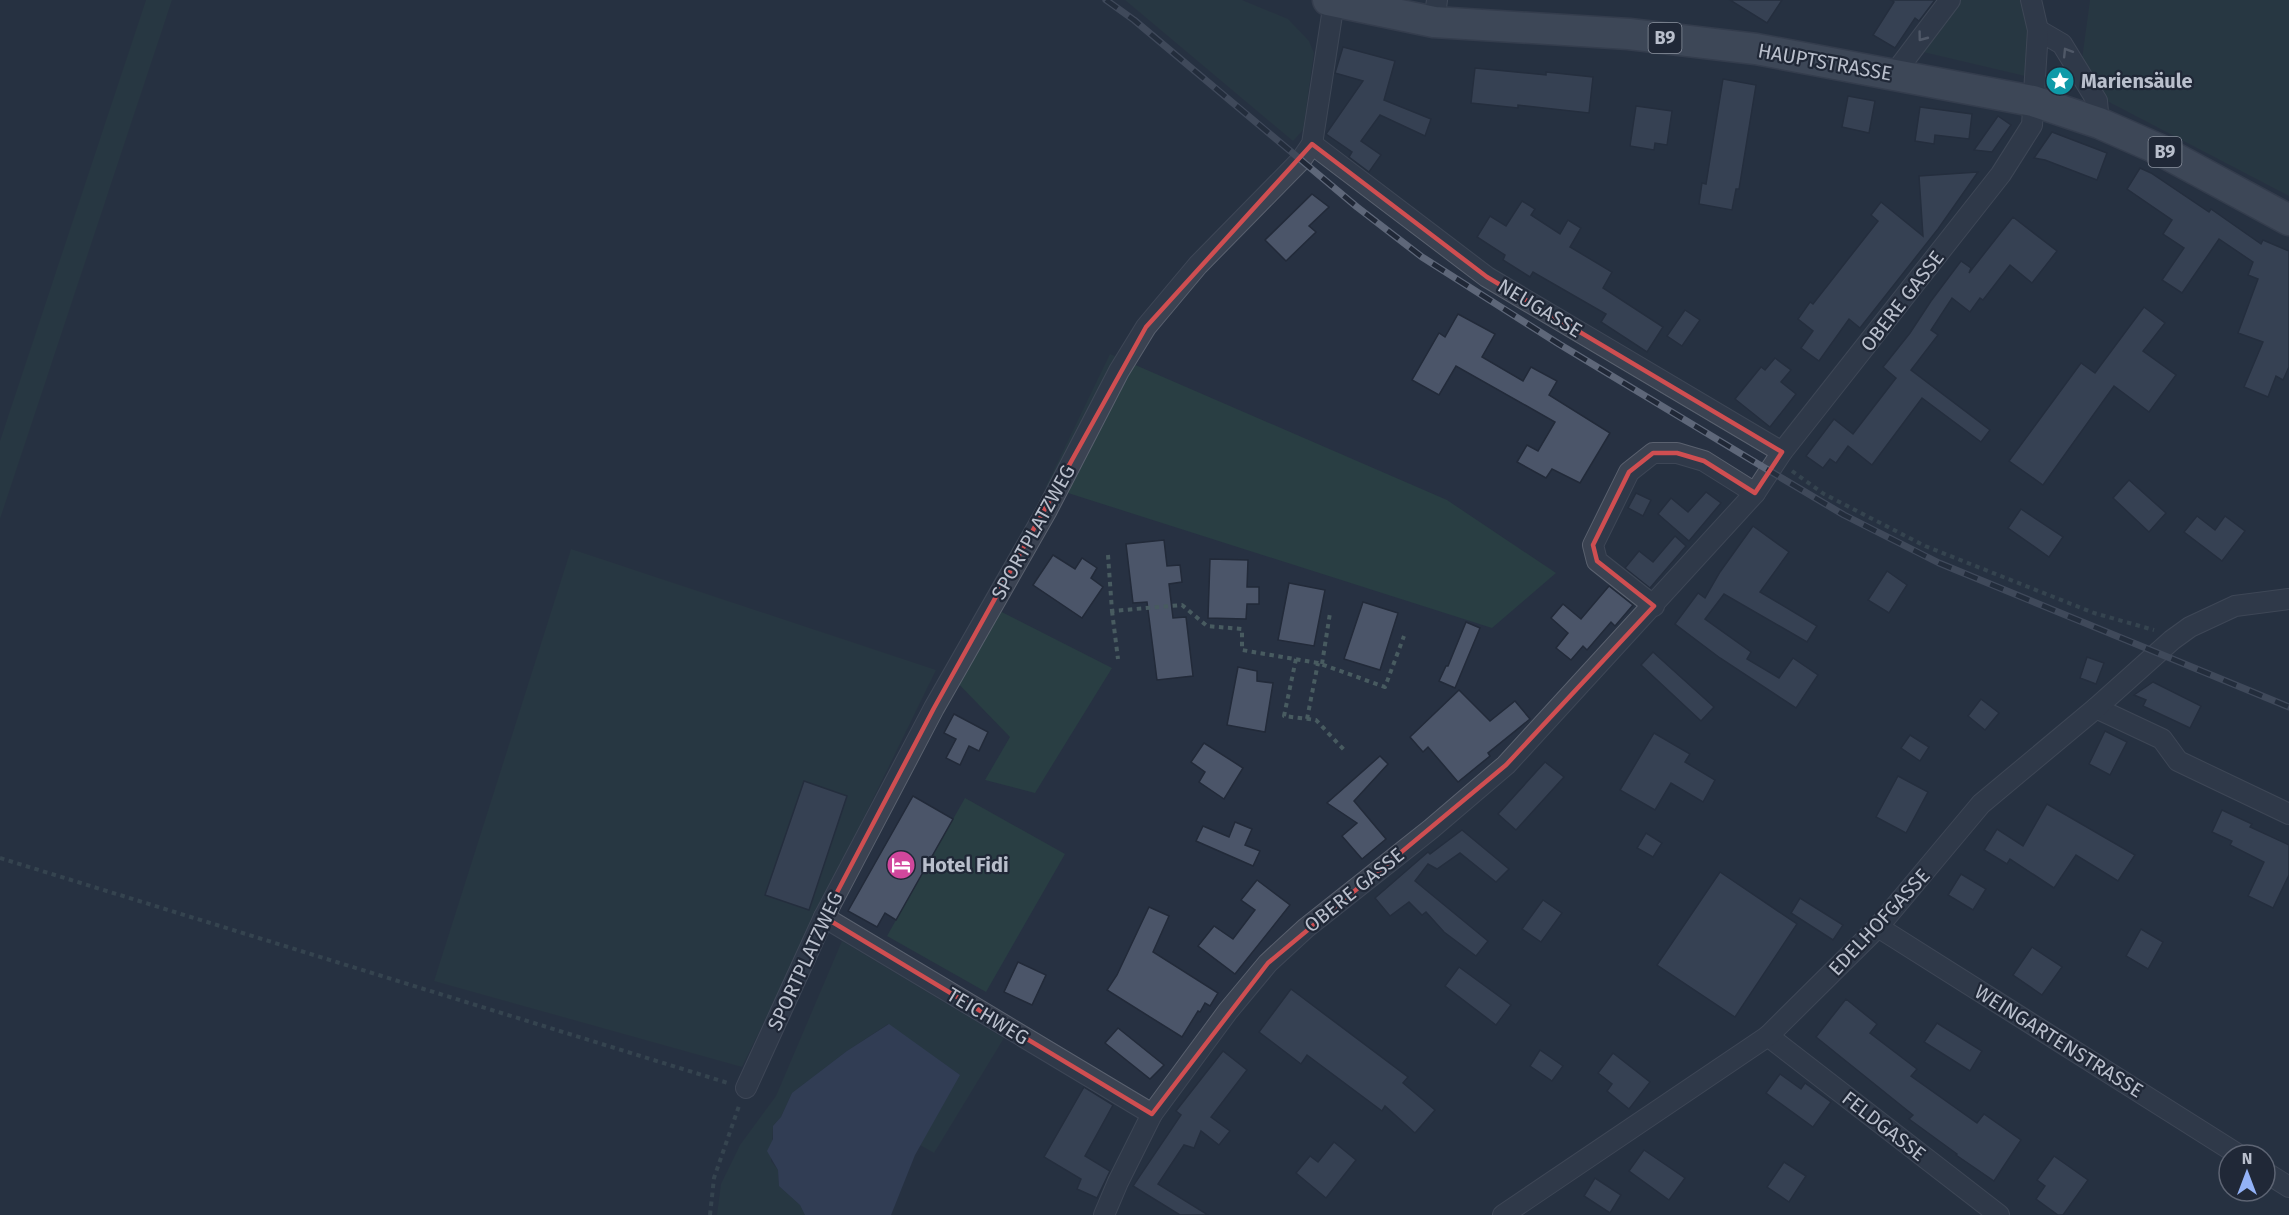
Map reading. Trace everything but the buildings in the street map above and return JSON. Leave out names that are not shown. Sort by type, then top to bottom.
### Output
[{"type":"main road","name":"HAUPTSTRASSE","points":[[1331,1],[1436,11],[1756,49],[2033,101],[2099,123],[2158,149],[2289,220]]},
{"type":"street","points":[[1894,74],[1950,0]]},
{"type":"street","name":"OBERE GASSE","points":[[1104,1215],[1152,1114],[1228,1011],[1268,963],[1306,928],[1431,829],[1506,765],[1654,606],[1755,493],[1781,455],[2001,174],[2031,125],[2038,30],[2031,0]]},
{"type":"street","name":"SPORTPLATZWEG","points":[[746,1088],[825,917],[934,708],[1047,510],[1119,371],[1146,327],[1198,265],[1301,160],[1312,144],[1331,1]]},
{"type":"street","points":[[2038,30],[2062,44],[2097,101],[2099,123]]},
{"type":"street","name":"NEUGASSE","points":[[1312,144],[1487,277],[1781,455]]},
{"type":"street","points":[[1654,606],[1597,561],[1593,545],[1629,472],[1653,453],[1677,453],[1704,461],[1755,493]]},
{"type":"street","name":"EDELHOFGASSE","points":[[1503,1215],[1768,1036],[1878,927],[1981,804],[2096,708],[2172,640],[2190,627],[2235,606],[2289,599]]},
{"type":"street","points":[[2096,708],[2162,739],[2178,761],[2289,814]]},
{"type":"street","name":"TEICHWEG","points":[[825,917],[1152,1114]]},
{"type":"street","name":"WEINGARTENSTRASSE","points":[[1878,927],[2220,1143]]},
{"type":"street","name":"FELDGASSE","points":[[1768,1036],[1999,1215]]},
{"type":"path","points":[[1781,455],[1791,470],[1824,494],[1925,546],[2094,613],[2153,629],[2172,640]]},
{"type":"path","points":[[1108,555],[1118,659]]},
{"type":"path","points":[[1112,611],[1182,605],[1207,626],[1242,629],[1242,650],[1320,664],[1385,687],[1404,636]]},
{"type":"path","points":[[1307,719],[1330,613]]},
{"type":"path","points":[[1296,659],[1284,716],[1316,720],[1346,752]]},
{"type":"path","points":[[0,858],[746,1088],[714,1178],[710,1215]]},
{"type":"highlighted area","points":[[1312,144],[1487,277],[1782,452],[1755,493],[1704,461],[1677,453],[1653,453],[1629,472],[1593,545],[1597,561],[1654,606],[1506,765],[1268,963],[1152,1114],[824,917],[934,708],[1146,327]]},
{"type":"green space","points":[[146,0],[172,0],[0,519],[0,441]]},
{"type":"green space","points":[[1125,0],[1242,0],[1288,19],[1309,41],[1314,53],[1303,130],[1293,141]]},
{"type":"green space","points":[[1961,0],[2027,0],[2029,31],[2025,76],[1923,52]]},
{"type":"green space","points":[[2090,0],[2289,0],[2289,196],[2107,101],[2082,59]]},
{"type":"green space","points":[[1110,354],[1447,500],[1556,573],[1492,628],[1046,486]]},
{"type":"green space","points":[[571,549],[936,670],[742,1067],[434,981]]},
{"type":"green space","points":[[986,604],[1112,668],[1035,793],[985,780],[1010,737],[950,675]]},
{"type":"green space","points":[[965,798],[1065,854],[986,992],[887,936]]},
{"type":"green space","points":[[842,941],[1004,1038],[934,1153],[920,1145],[960,1075],[888,1024],[847,1051],[792,1093],[781,1117],[773,1126],[771,1161],[778,1170],[779,1186],[800,1205],[805,1215],[717,1215],[721,1184],[740,1145],[776,1096]]},
{"type":"water","points":[[889,1024],[960,1075],[915,1155],[891,1215],[805,1215],[800,1205],[779,1186],[778,1170],[767,1151],[773,1139],[773,1126],[781,1117],[792,1093],[847,1051]]},
{"type":"railway","points":[[1106,0],[1134,20],[1357,207],[1422,257],[1559,344],[1753,461],[1844,515],[1939,563],[2289,707]]},
{"type":"place","name":"Mariensäule","points":[[2060,81]]},
{"type":"place","name":"Hotel Fidi","points":[[901,865]]}]
